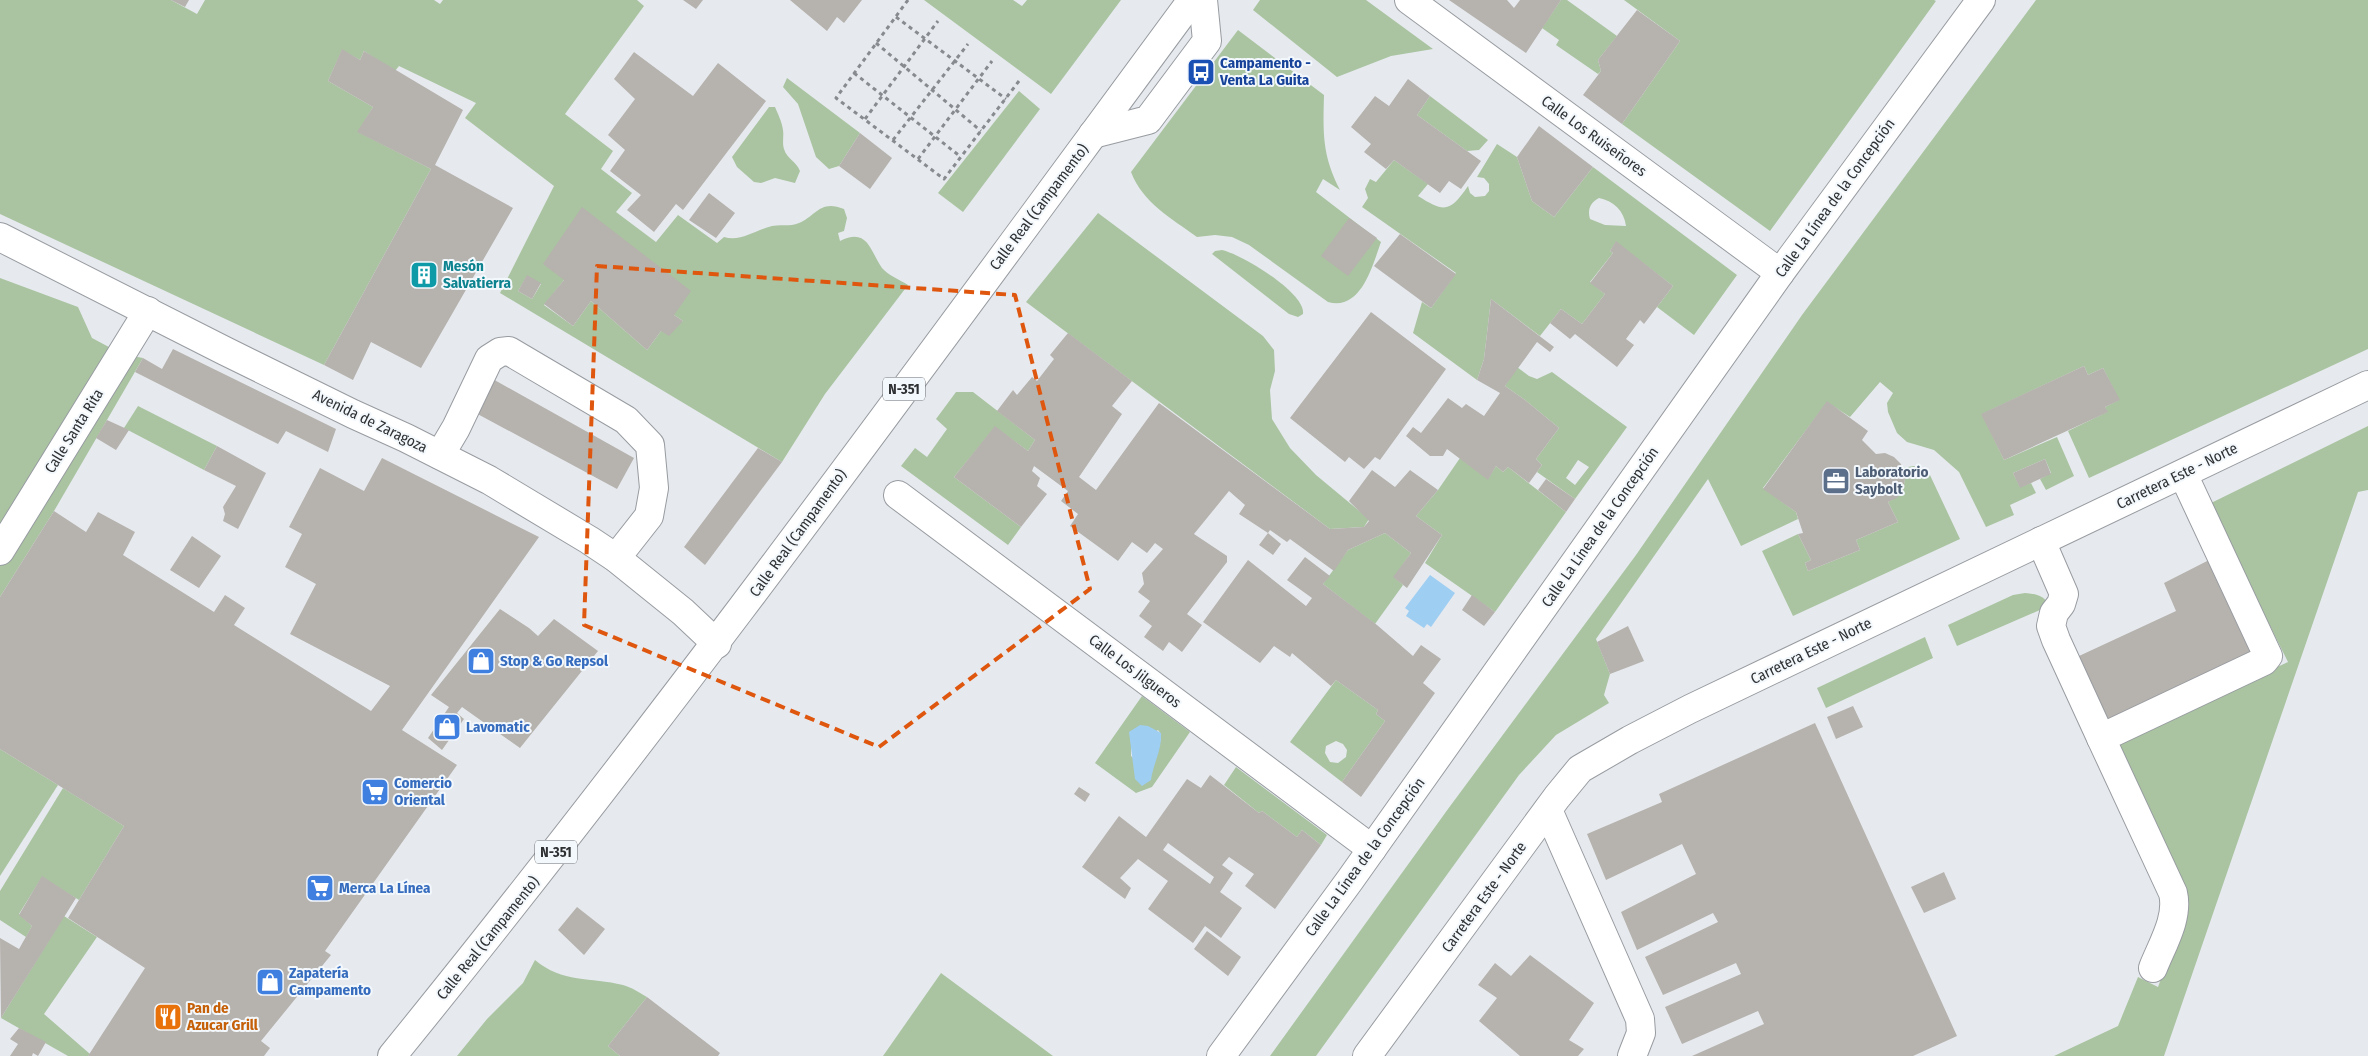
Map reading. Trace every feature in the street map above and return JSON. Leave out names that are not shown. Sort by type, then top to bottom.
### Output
[{"type":"main road","name":"Calle Real (Campamento)","points":[[392,1056],[523,895],[717,644],[1192,0]]},
{"type":"main road","points":[[1092,134],[1148,120],[1207,41],[1203,0]]},
{"type":"main road","name":"Calle Los Ruiseñores","points":[[1409,0],[1780,273]]},
{"type":"main road","name":"Calle La Línea de la Concepción","points":[[1221,1056],[1372,849],[1780,273],[1981,0]]},
{"type":"main road","name":"Avenida de Zaragoza","points":[[0,237],[497,485],[616,558],[683,612],[717,644]]},
{"type":"main road","name":"Calle Santa Rita","points":[[0,551],[148,311]]},
{"type":"main road","points":[[440,455],[456,428],[489,359],[500,352],[509,351],[535,366],[626,420],[650,445],[654,488],[649,516],[616,558]]},
{"type":"main road","name":"Carretera Este - Norte","points":[[1367,1056],[1580,769],[1690,708],[2368,385]]},
{"type":"main road","points":[[2101,738],[2264,662],[2268,656],[2183,474]]},
{"type":"main road","name":"Calle Los Jilgueros","points":[[898,495],[1372,849]]},
{"type":"main road","points":[[2041,541],[2064,594],[2061,604],[2054,614],[2052,626],[2054,633],[2174,899],[2175,905],[2170,927],[2153,968]]},
{"type":"main road","points":[[1548,810],[1640,1019],[1641,1033],[1632,1056]]},
{"type":"path","points":[[908,0],[836,98],[944,179],[1019,81]]},
{"type":"path","points":[[896,17],[1006,99]]},
{"type":"path","points":[[864,119],[938,21]]},
{"type":"path","points":[[876,43],[981,131]]},
{"type":"path","points":[[893,140],[968,44]]},
{"type":"path","points":[[918,160],[992,61]]},
{"type":"path","points":[[854,73],[961,156]]},
{"type":"highlighted area","points":[[597,266],[1015,295],[1090,589],[879,747],[584,625]]},
{"type":"green space","points":[[0,0],[171,0],[197,14],[205,0],[434,0],[440,4],[443,0],[637,0],[644,6],[565,114],[613,151],[601,169],[632,193],[616,212],[656,242],[678,215],[717,243],[724,237],[736,238],[772,226],[799,223],[824,207],[836,206],[844,209],[847,218],[844,231],[838,233],[840,241],[849,237],[862,239],[871,248],[885,271],[908,285],[825,394],[782,462],[500,293],[554,186],[465,118],[476,103],[399,66],[395,71],[364,51],[360,60],[342,50],[328,81],[373,107],[358,132],[431,169],[324,365],[0,214]],"holes":[[[527,276],[541,284],[532,299],[518,291]],[[564,280],[674,315],[683,321],[661,331],[647,350],[591,301],[573,326],[544,305]]]},
{"type":"green space","points":[[924,0],[1013,0],[1022,6],[1027,0],[1121,0],[1051,94]]},
{"type":"green space","points":[[1260,0],[1366,0],[1433,49],[1391,56],[1337,77],[1253,10]]},
{"type":"green space","points":[[1561,0],[1567,0],[1617,36],[1598,60],[1601,71],[1598,74],[1556,45],[1559,40],[1542,28]]},
{"type":"green space","points":[[1624,0],[1936,1],[1770,231],[1622,124],[1680,41]]},
{"type":"green space","points":[[2036,0],[2368,0],[2368,349],[2089,478],[2068,431],[2107,412],[2105,407],[2119,400],[2103,368],[2088,375],[2084,366],[1982,414],[2004,460],[2057,437],[2074,476],[2046,490],[2040,479],[2051,473],[2045,459],[2013,473],[2020,487],[2031,483],[2036,493],[2010,505],[2014,515],[1986,527],[1959,472],[1934,450],[1907,442],[1897,433],[1888,412],[1887,403],[1893,393],[1880,382],[1850,417],[1827,402],[1763,488],[1796,512],[1798,519],[1741,546],[1708,479],[1596,639],[1610,674],[1604,695],[1609,703],[1556,735],[1519,775],[1316,1056],[1270,1056],[1448,809],[1636,555],[1802,315]]},
{"type":"green space","points":[[1238,30],[1324,95],[1325,144],[1330,166],[1340,190],[1323,179],[1316,192],[1381,242],[1364,285],[1349,300],[1339,303],[1328,302],[1249,245],[1232,237],[1215,235],[1197,237],[1150,201],[1136,183],[1131,172]]},
{"type":"green space","points":[[787,78],[860,133],[839,166],[829,169],[816,157],[798,104],[783,87]]},
{"type":"green space","points":[[1019,91],[1040,109],[963,212],[938,193]]},
{"type":"green space","points":[[1430,96],[1488,140],[1479,150],[1467,151],[1417,115]]},
{"type":"green space","points":[[769,107],[775,107],[782,127],[784,149],[800,171],[795,183],[775,178],[761,183],[754,182],[737,167],[732,157]]},
{"type":"green space","points":[[1497,144],[1517,157],[1532,201],[1554,217],[1593,167],[1737,275],[1694,335],[1657,307],[1673,286],[1616,242],[1610,251],[1613,253],[1590,282],[1605,294],[1582,324],[1561,309],[1540,336],[1491,299],[1484,359],[1477,380],[1413,333],[1422,302],[1431,308],[1456,273],[1362,207],[1368,198],[1365,189],[1370,179],[1376,182],[1394,160],[1428,184],[1418,196],[1441,207],[1451,205],[1462,195],[1468,186],[1470,193],[1475,197],[1485,196],[1489,191],[1489,184],[1484,178],[1477,177]],"holes":[[[1599,198],[1614,204],[1621,211],[1626,226],[1605,225],[1590,219],[1589,209],[1592,204]]]},
{"type":"green space","points":[[1098,213],[1263,336],[1274,350],[1275,371],[1270,390],[1272,419],[1290,448],[1316,475],[1369,519],[1364,527],[1330,529],[1026,302]]},
{"type":"green space","points":[[1222,250],[1257,266],[1284,286],[1301,305],[1303,314],[1298,317],[1289,314],[1212,254],[1215,251]]},
{"type":"green space","points":[[0,278],[78,307],[92,338],[122,354],[143,358],[54,511],[0,597]]},
{"type":"green space","points":[[1517,367],[1529,376],[1537,379],[1552,372],[1627,427],[1575,499],[1537,472],[1542,465],[1536,459],[1559,428],[1505,386]],"holes":[[[1578,460],[1589,467],[1575,485],[1566,478]]]},
{"type":"green space","points":[[956,392],[973,392],[1035,440],[1028,451],[995,427],[954,477],[1021,527],[1008,545],[901,466],[915,448],[927,457],[947,429],[936,419]]},
{"type":"green space","points":[[138,406],[217,446],[204,470],[124,428]]},
{"type":"green space","points":[[2368,426],[2368,490],[2358,492],[2164,1056],[2054,1056],[2118,1026],[2138,977],[2158,987],[2188,905],[2112,744],[2288,662],[2209,504]]},
{"type":"green space","points":[[1460,458],[1488,479],[1496,466],[1503,472],[1508,467],[1566,512],[1495,612],[1425,563],[1442,535],[1416,516],[1438,490]]},
{"type":"green space","points":[[1914,466],[1929,473],[1960,539],[1793,616],[1762,551],[1798,534],[1811,560],[1805,563],[1808,571],[1860,550],[1856,540],[1898,522],[1888,502],[1897,496],[1903,488],[1904,474],[1902,468]]},
{"type":"green space","points":[[1385,533],[1411,553],[1394,577],[1403,585],[1375,624],[1323,584],[1348,550]]},
{"type":"green space","points":[[2025,593],[2042,597],[2049,606],[1957,646],[1948,625],[2013,595]]},
{"type":"green space","points":[[1925,637],[1933,658],[1826,708],[1817,688]]},
{"type":"green space","points":[[1336,680],[1378,710],[1376,714],[1385,721],[1342,782],[1290,742]],"holes":[[[1336,741],[1343,744],[1347,750],[1346,757],[1338,763],[1330,762],[1325,753],[1326,746]]]},
{"type":"green space","points":[[1142,696],[1190,732],[1152,787],[1136,793],[1095,763]],"holes":[[[1158,730],[1161,734],[1160,744],[1153,763],[1152,773],[1131,756],[1131,746]]]},
{"type":"green space","points":[[0,749],[58,785],[0,876]]},
{"type":"green space","points":[[1236,767],[1327,835],[1321,845],[1302,830],[1297,837],[1262,811],[1259,813],[1224,785]]},
{"type":"green space","points":[[63,788],[124,826],[79,900],[42,877],[19,914],[32,926],[26,937],[0,920],[0,891]]},
{"type":"green space","points":[[64,916],[97,937],[44,1014],[90,1054],[88,1056],[68,1056],[1,1018]]},
{"type":"green space","points":[[535,960],[545,967],[566,976],[623,985],[647,997],[608,1046],[620,1056],[457,1056],[487,1019],[523,983]]},
{"type":"green space","points":[[941,973],[1053,1056],[883,1056]]},
{"type":"water","points":[[1430,575],[1455,593],[1431,627],[1427,624],[1424,628],[1406,616],[1409,611],[1405,608]]},
{"type":"water","points":[[1140,725],[1148,726],[1161,733],[1160,745],[1151,780],[1142,786],[1135,779],[1129,732]]},
{"type":"building","points":[[171,0],[189,0],[185,7]]},
{"type":"building","points":[[683,0],[703,0],[696,9]]},
{"type":"building","points":[[790,0],[862,0],[844,23],[837,17],[827,31]]},
{"type":"building","points":[[1449,0],[1507,0],[1514,8],[1520,0],[1561,0],[1526,53]]},
{"type":"building","points":[[1637,10],[1680,41],[1622,124],[1583,95],[1601,71],[1598,60]]},
{"type":"building","name":"Mesón Salvatierra","points":[[342,49],[360,60],[364,51],[463,110],[435,165],[513,208],[421,368],[371,342],[353,380],[324,365],[431,169],[357,132],[373,107],[328,81]]},
{"type":"building","points":[[634,52],[693,96],[718,63],[766,101],[683,210],[676,204],[654,232],[627,210],[641,195],[610,171],[625,150],[608,135],[635,99],[614,79]]},
{"type":"building","points":[[1408,79],[1430,96],[1417,115],[1481,161],[1461,189],[1449,181],[1440,193],[1394,160],[1386,169],[1364,152],[1371,144],[1351,127],[1375,96],[1389,106]]},
{"type":"building","points":[[1539,126],[1593,167],[1554,217],[1532,201],[1517,157]]},
{"type":"building","points":[[860,133],[892,158],[870,189],[839,166]]},
{"type":"building","points":[[709,193],[735,213],[716,238],[689,220]]},
{"type":"building","points":[[582,207],[691,291],[674,315],[683,321],[669,336],[661,331],[647,350],[591,301],[573,326],[544,304],[564,280],[543,264]]},
{"type":"building","points":[[1349,218],[1377,238],[1348,276],[1321,256]]},
{"type":"building","points":[[1400,234],[1456,274],[1431,308],[1374,266]]},
{"type":"building","points":[[1616,241],[1673,286],[1644,324],[1640,320],[1626,339],[1634,345],[1617,367],[1575,334],[1570,339],[1550,323],[1561,309],[1582,324],[1605,294],[1590,283],[1613,253],[1610,251]]},
{"type":"building","points":[[527,275],[541,283],[532,299],[518,291]]},
{"type":"building","points":[[1491,299],[1554,347],[1550,352],[1537,342],[1505,386],[1559,428],[1536,459],[1542,465],[1529,483],[1508,467],[1503,472],[1496,466],[1488,480],[1447,449],[1443,456],[1430,456],[1406,436],[1413,427],[1421,433],[1448,398],[1462,408],[1466,404],[1484,416],[1500,393],[1477,380],[1484,359]]},
{"type":"building","points":[[1371,312],[1446,369],[1380,460],[1375,457],[1364,469],[1349,457],[1345,462],[1290,418]]},
{"type":"building","points":[[1068,333],[1132,381],[1112,406],[1122,414],[1079,477],[1096,490],[1159,403],[1330,529],[1364,527],[1369,521],[1349,501],[1372,470],[1395,487],[1410,470],[1438,490],[1416,516],[1442,535],[1407,588],[1393,577],[1411,553],[1385,533],[1348,550],[1334,571],[1290,539],[1287,542],[1270,530],[1268,533],[1239,514],[1245,505],[1229,491],[1194,534],[1227,556],[1227,562],[1187,614],[1202,625],[1182,652],[1169,642],[1163,651],[1144,637],[1152,626],[1139,616],[1150,601],[1138,592],[1144,584],[1142,573],[1163,549],[1155,543],[1147,553],[1132,542],[1118,561],[1070,526],[1078,514],[1061,501],[1068,491],[1034,466],[1032,471],[1040,478],[1037,486],[1047,494],[1021,527],[954,477],[995,426],[1028,451],[1035,440],[997,411],[1013,390],[1017,395],[1032,377],[1037,381],[1054,359],[1050,355]]},
{"type":"building","points":[[173,349],[336,429],[328,452],[286,431],[278,444],[135,372],[143,358],[162,369]]},
{"type":"building","points":[[2084,366],[2088,375],[2103,368],[2120,400],[2105,407],[2108,412],[2004,460],[1981,414]]},
{"type":"building","points":[[491,378],[634,458],[617,489],[472,411]]},
{"type":"building","name":"Laboratorio Saybolt","points":[[1827,401],[1868,431],[1862,440],[1876,454],[1885,453],[1894,457],[1901,464],[1905,475],[1904,488],[1897,498],[1888,502],[1898,522],[1856,540],[1860,550],[1808,571],[1805,563],[1811,560],[1798,534],[1803,533],[1796,512],[1763,489]]},
{"type":"building","points":[[107,420],[129,430],[116,450],[96,438]]},
{"type":"building","points":[[217,446],[266,473],[238,529],[223,521],[225,514],[223,507],[236,486],[204,470]]},
{"type":"building","points":[[758,448],[782,462],[705,565],[684,547]]},
{"type":"building","points":[[382,458],[539,537],[402,730],[457,765],[325,951],[331,955],[261,1041],[270,1048],[264,1056],[88,1056],[145,968],[68,918],[124,826],[0,749],[0,597],[54,511],[86,532],[98,512],[135,532],[123,555],[214,612],[225,595],[245,608],[234,625],[371,711],[390,686],[290,634],[316,584],[285,567],[302,534],[289,527],[320,468],[364,491]]},
{"type":"building","points":[[2045,459],[2051,474],[2020,488],[2013,473]]},
{"type":"building","points":[[1546,479],[1575,499],[1566,512],[1538,490]]},
{"type":"building","points":[[1268,533],[1281,544],[1273,555],[1259,545]]},
{"type":"building","points":[[192,536],[221,556],[199,588],[170,570]]},
{"type":"building","points":[[1305,557],[1330,576],[1323,584],[1377,625],[1413,656],[1421,645],[1441,659],[1423,683],[1435,693],[1361,797],[1342,782],[1385,721],[1376,714],[1378,710],[1336,680],[1331,686],[1292,653],[1290,657],[1274,646],[1260,663],[1203,622],[1248,560],[1306,606],[1312,598],[1287,580]]},
{"type":"building","points":[[2213,558],[2256,650],[2107,720],[2079,656],[2176,611],[2164,583]]},
{"type":"building","points":[[1472,595],[1495,612],[1484,626],[1462,610]]},
{"type":"building","points":[[500,609],[538,636],[554,619],[598,651],[520,748],[462,707],[457,713],[464,719],[442,750],[428,738],[449,707],[431,695]]},
{"type":"building","points":[[1628,626],[1644,661],[1610,674],[1597,642]]},
{"type":"building","points":[[1853,706],[1863,727],[1836,739],[1827,717]]},
{"type":"building","points":[[1815,723],[1957,1036],[1913,1056],[1692,1056],[1764,1024],[1758,1011],[1682,1044],[1665,1007],[1741,974],[1736,963],[1663,995],[1645,957],[1718,922],[1713,913],[1637,950],[1621,912],[1696,874],[1682,844],[1606,880],[1587,834],[1662,802],[1659,794]]},
{"type":"building","points":[[1210,775],[1259,813],[1262,811],[1297,837],[1302,830],[1321,845],[1275,909],[1245,886],[1254,874],[1229,857],[1222,865],[1233,873],[1220,892],[1242,908],[1221,938],[1205,926],[1193,943],[1148,909],[1168,881],[1138,859],[1120,878],[1131,888],[1125,899],[1082,867],[1119,816],[1146,837],[1187,779],[1201,788]],"holes":[[[1168,843],[1214,877],[1210,884],[1163,850]]]},
{"type":"building","points":[[1079,787],[1090,794],[1085,802],[1074,794]]},
{"type":"building","points":[[1944,872],[1956,899],[1924,913],[1911,887]]},
{"type":"building","points":[[42,876],[76,898],[1,1018],[0,938],[19,949],[32,926],[19,915]]},
{"type":"building","points":[[577,907],[605,929],[584,955],[558,930]]},
{"type":"building","points":[[1207,931],[1241,957],[1228,976],[1194,949]]},
{"type":"building","points":[[1530,955],[1594,1003],[1569,1040],[1584,1049],[1578,1056],[1520,1056],[1479,1021],[1497,998],[1478,985],[1495,963],[1511,976]]},
{"type":"building","points":[[647,997],[720,1053],[718,1056],[620,1056],[608,1046]]},
{"type":"building","points":[[19,1028],[46,1042],[38,1056],[33,1053],[32,1056],[10,1056],[18,1044],[10,1039]]},
{"type":"place","name":"Campamento - Venta La Guita","points":[[1201,72]]},
{"type":"place","name":"Mesón Salvatierra","points":[[424,275]]},
{"type":"place","name":"Laboratorio Saybolt","points":[[1836,481]]},
{"type":"place","name":"Stop & Go Repsol","points":[[481,661]]},
{"type":"place","name":"Lavomatic","points":[[447,727]]},
{"type":"place","name":"Comercio Oriental","points":[[375,792]]},
{"type":"place","name":"Merca La Línea","points":[[320,888]]},
{"type":"place","name":"Zapatería Campamento","points":[[270,982]]},
{"type":"place","name":"Pan de Azucar Grill","points":[[168,1017]]}]
